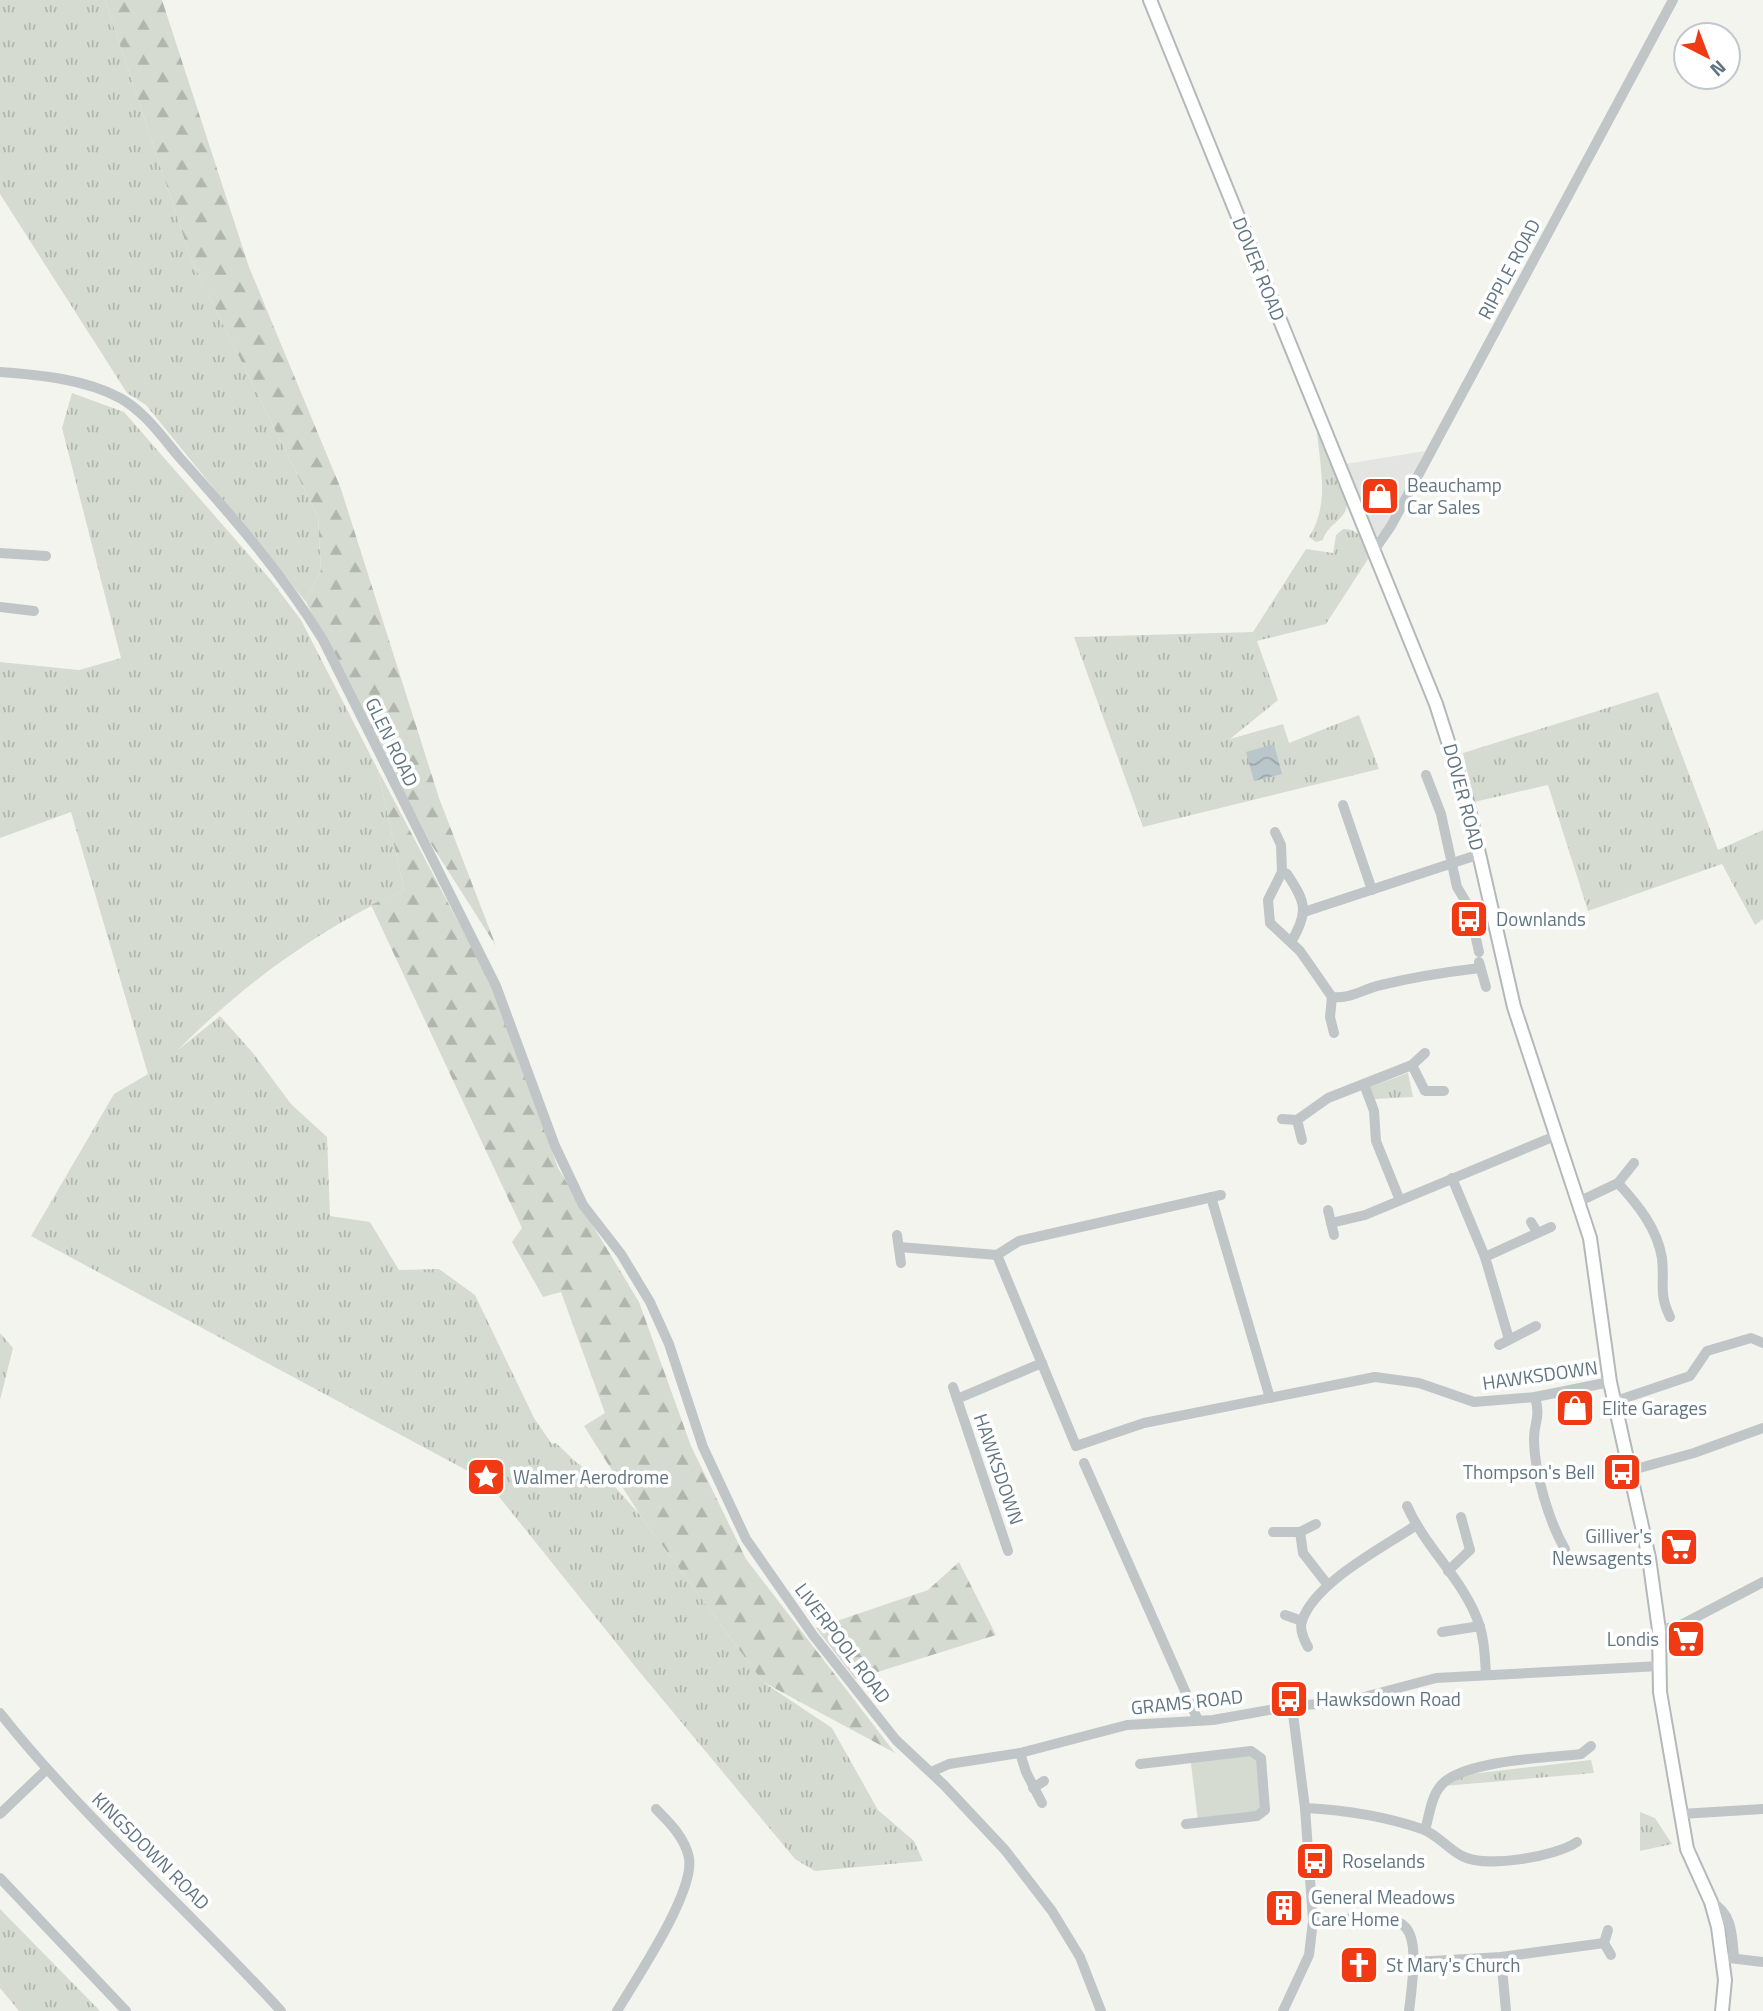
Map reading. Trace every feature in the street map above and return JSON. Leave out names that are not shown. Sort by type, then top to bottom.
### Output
[{"type":"main road","name":"DOVER ROAD","points":[[1150,0],[1445,728],[1480,854],[1514,1007],[1578,1202],[1595,1266],[1610,1382],[1632,1470],[1649,1558],[1660,1630],[1660,1692],[1687,1849],[1712,1902],[1728,1958],[1721,2011]]},
{"type":"street","name":"RIPPLE ROAD","points":[[1373,552],[1404,502],[1673,0]]},
{"type":"street","name":"GLEN ROAD","points":[[0,372],[70,381],[103,390],[138,410],[247,533],[303,606],[323,640],[496,986],[555,1146],[583,1205],[621,1254]]},
{"type":"street","points":[[0,553],[46,556]]},
{"type":"street","points":[[0,607],[34,611]]},
{"type":"street","points":[[1426,775],[1441,814],[1457,887],[1469,907],[1486,987]]},
{"type":"street","points":[[1343,805],[1372,890]]},
{"type":"street","points":[[1275,832],[1281,845],[1282,872],[1268,900],[1270,923],[1291,942],[1332,997],[1330,1017],[1334,1034]]},
{"type":"street","points":[[1304,912],[1480,854]]},
{"type":"street","points":[[1282,872],[1287,874],[1298,890],[1304,912],[1291,942]]},
{"type":"street","points":[[1332,997],[1350,997],[1375,986],[1479,959]]},
{"type":"street","points":[[1282,1119],[1297,1120],[1328,1098],[1412,1065],[1425,1053]]},
{"type":"street","points":[[1412,1065],[1425,1091],[1444,1091]]},
{"type":"street","points":[[1364,1084],[1374,1111],[1376,1141],[1399,1198]]},
{"type":"street","points":[[1297,1120],[1302,1140]]},
{"type":"street","points":[[1331,1223],[1365,1215],[1399,1198],[1555,1136]]},
{"type":"street","points":[[1578,1202],[1618,1183],[1634,1163]]},
{"type":"street","points":[[1452,1178],[1485,1257],[1504,1342],[1536,1326]]},
{"type":"street","points":[[1618,1183],[1636,1203],[1657,1239],[1662,1259],[1661,1299],[1670,1317]]},
{"type":"street","points":[[899,1247],[998,1255],[1019,1241],[1216,1196],[1270,1398]]},
{"type":"street","points":[[1328,1210],[1334,1236]]},
{"type":"street","points":[[1531,1222],[1537,1232]]},
{"type":"street","points":[[1485,1257],[1551,1227]]},
{"type":"street","points":[[897,1235],[901,1263]]},
{"type":"street","name":"LIVERPOOL ROAD","points":[[621,1254],[650,1302],[669,1344],[703,1447],[746,1539],[842,1674],[896,1740],[931,1772],[1005,1850],[1052,1912],[1080,1957],[1101,2011]]},
{"type":"street","name":"HAWKSDOWN","points":[[998,1255],[1076,1446],[1144,1423],[1375,1377],[1419,1383],[1474,1402],[1535,1397],[1610,1382]]},
{"type":"street","points":[[1616,1401],[1690,1376],[1707,1351],[1751,1338],[1763,1343]]},
{"type":"street","name":"HAWKSDOWN","points":[[957,1399],[1042,1363]]},
{"type":"street","points":[[1690,1376],[1693,1389]]},
{"type":"street","name":"HAWKSDOWN","points":[[953,1387],[1008,1551]]},
{"type":"street","points":[[1535,1397],[1540,1415],[1534,1443],[1554,1531],[1564,1549]]},
{"type":"street","points":[[1632,1470],[1694,1453],[1763,1428]]},
{"type":"street","points":[[1084,1463],[1197,1718]]},
{"type":"street","points":[[1407,1506],[1415,1526],[1448,1571],[1480,1626],[1486,1675]]},
{"type":"street","points":[[1461,1517],[1470,1550]]},
{"type":"street","points":[[1273,1532],[1300,1532],[1316,1524]]},
{"type":"street","points":[[1308,1647],[1302,1635],[1302,1621],[1327,1584],[1415,1526]]},
{"type":"street","points":[[1300,1532],[1303,1553],[1327,1584]]},
{"type":"street","points":[[1448,1571],[1470,1550]]},
{"type":"street","points":[[1470,1550],[1483,1554]]},
{"type":"street","points":[[1660,1630],[1679,1626],[1763,1582]]},
{"type":"street","points":[[1286,1615],[1302,1621]]},
{"type":"street","points":[[1442,1632],[1480,1626]]},
{"type":"street","name":"GRAMS ROAD","points":[[931,1772],[949,1764],[1020,1753],[1128,1725],[1197,1718],[1213,1720],[1292,1706],[1345,1702],[1436,1678],[1660,1667]]},
{"type":"street","points":[[1283,2011],[1309,1955],[1312,1922],[1305,1808],[1292,1706]]},
{"type":"street","name":"KINGSDOWN ROAD","points":[[0,1713],[46,1770],[218,1941],[281,2011]]},
{"type":"street","points":[[1425,1829],[1438,1788],[1453,1776],[1483,1767],[1581,1754],[1591,1746]]},
{"type":"street","points":[[1140,1764],[1251,1751],[1261,1758],[1265,1782],[1265,1810],[1257,1816],[1186,1824]]},
{"type":"street","points":[[1020,1753],[1033,1788],[1042,1803]]},
{"type":"street","points":[[0,1814],[46,1770]]},
{"type":"street","points":[[1033,1788],[1044,1782]]},
{"type":"street","points":[[1305,1808],[1365,1813],[1425,1829],[1463,1857],[1476,1861],[1492,1862],[1564,1851],[1577,1842]]},
{"type":"street","points":[[617,2011],[680,1901],[689,1869],[684,1843],[656,1809]]},
{"type":"street","points":[[1681,1814],[1763,1809]]},
{"type":"street","points":[[0,1878],[126,2011]]},
{"type":"street","points":[[1312,1922],[1388,1917],[1399,1921],[1409,1931],[1415,1962],[1409,2011]]},
{"type":"street","points":[[1608,1930],[1604,1943],[1611,1955]]},
{"type":"street","points":[[1415,1962],[1501,1957],[1604,1943]]},
{"type":"street","points":[[1501,1957],[1506,2011]]},
{"type":"street","points":[[1728,1958],[1763,1962]]},
{"type":"shaded area","points":[[1425,451],[1388,525],[1376,537],[1345,464]]},
{"type":"green space","points":[[0,0],[105,0],[191,259],[318,517],[321,570],[306,602],[146,405],[127,393],[0,194]]},
{"type":"green space","points":[[105,0],[162,0],[249,267],[341,489],[439,798],[496,946],[431,844],[306,602],[321,570],[318,517],[191,259]]},
{"type":"green space","points":[[72,393],[124,412],[270,579],[301,620],[378,770],[404,890],[312,940],[228,1003],[178,1050],[220,1016],[253,1053],[291,1104],[327,1137],[330,1216],[370,1222],[399,1270],[439,1269],[475,1295],[534,1418],[552,1444],[556,1443],[577,1463],[616,1488],[640,1515],[763,1682],[832,1728],[878,1810],[914,1841],[923,1861],[815,1871],[795,1859],[488,1483],[495,1479],[489,1468],[479,1477],[31,1236],[114,1094],[148,1074],[71,812],[0,838],[0,662],[79,670],[121,658],[62,428]]},
{"type":"green space","points":[[1317,432],[1347,505],[1343,515],[1328,530],[1323,540],[1316,542],[1309,537],[1320,512],[1322,499]]},
{"type":"green space","points":[[1343,529],[1354,531],[1362,538],[1368,559],[1326,624],[1257,641],[1278,700],[1230,739],[1283,724],[1289,743],[1359,715],[1379,769],[1143,827],[1074,637],[1253,632],[1306,549],[1333,553],[1336,535]]},
{"type":"green space","points":[[1658,692],[1718,850],[1763,830],[1763,919],[1755,925],[1722,864],[1588,911],[1548,785],[1474,802],[1463,753]]},
{"type":"green space","points":[[378,770],[493,988],[558,1168],[639,1302],[691,1446],[746,1559],[895,1753],[763,1682],[640,1515],[584,1426],[605,1413],[561,1292],[543,1297],[512,1242],[522,1228],[371,905],[404,890]]},
{"type":"green space","points":[[1408,1073],[1413,1097],[1375,1099],[1370,1087]]},
{"type":"green space","points":[[0,1333],[13,1348],[0,1400]]},
{"type":"green space","points":[[959,1562],[996,1635],[855,1679],[816,1628],[928,1590]]},
{"type":"green space","points":[[1256,1753],[1265,1810],[1198,1821],[1190,1756]]},
{"type":"green space","points":[[1591,1760],[1594,1773],[1444,1786],[1462,1775]]},
{"type":"green space","points":[[1640,1812],[1655,1818],[1672,1844],[1640,1851]]},
{"type":"green space","points":[[0,1909],[100,2011],[19,2011],[0,1988]]},
{"type":"water","points":[[1274,744],[1282,774],[1254,781],[1246,752]]},
{"type":"place","name":"Beauchamp Car Sales","points":[[1380,496]]},
{"type":"place","name":"Downlands","points":[[1469,919]]},
{"type":"place","name":"Elite Garages","points":[[1575,1408]]},
{"type":"place","name":"Thompson's Bell","points":[[1622,1472]]},
{"type":"place","name":"Walmer Aerodrome","points":[[486,1477]]},
{"type":"place","name":"Gilliver's Newsagents","points":[[1679,1547]]},
{"type":"place","name":"Londis","points":[[1686,1639]]},
{"type":"place","name":"Hawksdown Road","points":[[1289,1699]]},
{"type":"place","name":"Roselands","points":[[1315,1861]]},
{"type":"place","name":"General Meadows Care Home","points":[[1284,1908]]},
{"type":"place","name":"St Mary's Church","points":[[1359,1965]]}]
